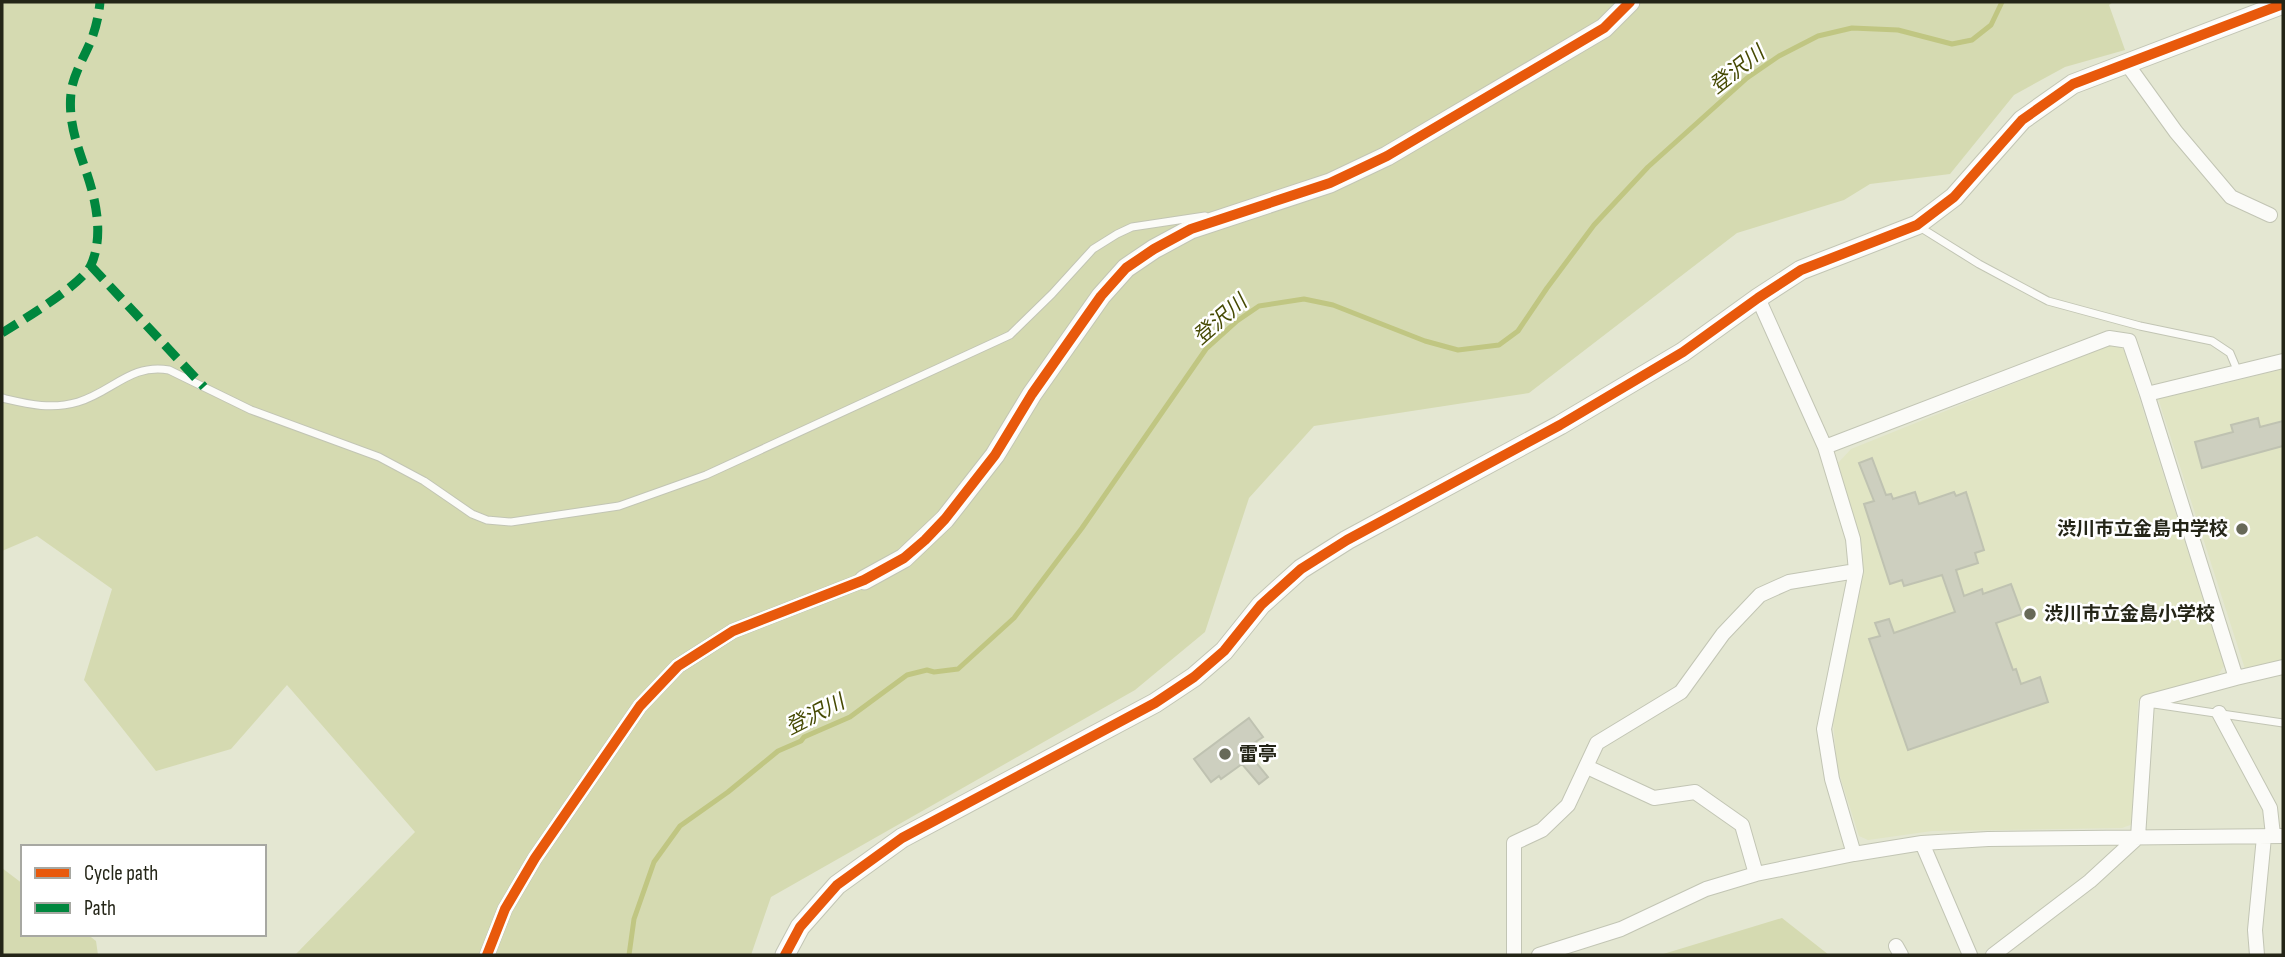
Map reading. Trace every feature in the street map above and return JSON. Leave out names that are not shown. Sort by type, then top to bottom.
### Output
[{"type":"street","points":[[487,955],[505,909],[536,858],[640,706],[678,666],[733,631],[863,580],[904,558],[945,519],[995,455],[1032,394],[1101,296],[1126,268],[1154,249],[1192,229],[1330,183],[1387,156],[1604,28],[1630,2]]},
{"type":"street","points":[[785,955],[800,927],[837,884],[902,838],[1155,703],[1194,677],[1224,650],[1261,605],[1301,569],[1347,540],[1451,486],[1683,352],[1801,270],[1917,225],[1954,197],[2022,120],[2073,84],[2280,4]]},
{"type":"street","points":[[2127,64],[2176,132],[2231,197],[2270,215]]},
{"type":"street","points":[[1758,298],[1825,447],[1853,540],[1856,571],[1824,729],[1832,779],[1854,854]]},
{"type":"street","points":[[1825,447],[2109,338],[2129,341],[2236,678]]},
{"type":"street","points":[[2147,394],[2283,362]]},
{"type":"street","points":[[1514,955],[1514,844],[1542,830],[1567,804],[1597,743],[1681,692],[1723,635],[1760,595],[1789,582],[1856,571]]},
{"type":"street","points":[[1993,955],[2090,881],[2138,837],[2147,702],[2283,667]]},
{"type":"street","points":[[2219,713],[2270,807],[2273,836],[2255,930],[2257,955]]},
{"type":"street","points":[[1587,767],[1654,798],[1695,792],[1742,825],[1756,874]]},
{"type":"street","points":[[1539,955],[1621,929],[1706,889],[1756,874],[1854,854],[1922,844],[2061,837],[2273,836]]},
{"type":"street","points":[[1922,844],[1970,955]]},
{"type":"lane","points":[[2,398],[40,407],[78,402],[136,372],[154,368],[169,370],[251,410],[379,457],[424,481],[472,514],[487,520],[511,522],[619,506],[706,475],[1010,335],[1093,248],[1124,230],[1174,219],[1242,212]]},
{"type":"lane","points":[[1917,225],[1979,264],[2048,301],[2140,326],[2212,341],[2230,353],[2238,372]]},
{"type":"lane","points":[[2147,702],[2283,723]]},
{"type":"shaded area","points":[[2,2],[2113,2],[2109,5],[2125,50],[2065,67],[2014,95],[1950,174],[1870,184],[1844,200],[1737,233],[1529,393],[1314,426],[1249,498],[1205,632],[1135,690],[771,897],[751,955],[295,955],[415,832],[287,685],[231,749],[156,771],[84,680],[112,589],[37,536],[2,551]]},
{"type":"shaded area","name":"渋川市立金島小学校","points":[[2115,344],[2124,350],[2224,666],[2218,675],[2138,701],[2133,824],[2122,828],[1932,831],[1868,840],[1859,836],[1837,767],[1833,721],[1863,551],[1838,463],[1851,449],[2064,361]]},
{"type":"shaded area","name":"渋川市立金島中学校","points":[[2283,369],[2283,660],[2245,669],[2158,398]]},
{"type":"shaded area","points":[[2,868],[21,882],[21,936],[90,936],[96,941],[98,955],[2,955]]},
{"type":"shaded area","points":[[1782,918],[1829,955],[1660,955]]},
{"type":"building","points":[[2258,418],[2260,427],[2283,421],[2283,446],[2202,468],[2195,442],[2233,432],[2231,425]]},
{"type":"building","points":[[1872,458],[1886,495],[1891,494],[1893,499],[1915,492],[1919,504],[1954,492],[1956,496],[1966,492],[1984,550],[1975,553],[1978,563],[1956,570],[1964,596],[1982,589],[1983,594],[2011,584],[2022,614],[1996,623],[2021,684],[2040,677],[2048,702],[1908,750],[1869,639],[1880,636],[1875,623],[1889,619],[1894,633],[1955,612],[1942,575],[1904,586],[1902,580],[1890,584],[1864,504],[1874,501],[1859,463]]},
{"type":"building","name":"雷亭","points":[[1249,718],[1263,737],[1245,749],[1268,777],[1259,784],[1242,764],[1221,779],[1219,776],[1211,782],[1194,759]]},
{"type":"waterway","name":"登沢川","points":[[629,955],[634,919],[654,862],[680,826],[728,792],[778,751],[850,717],[907,675],[927,670],[934,672],[958,669],[1014,618],[1082,528],[1206,349],[1237,321],[1259,306],[1304,299],[1333,305],[1425,341],[1458,350],[1499,345],[1518,331],[1594,225],[1648,167],[1747,78],[1779,56],[1818,36],[1852,28],[1898,30],[1952,44],[1972,40],[1991,25],[2002,2]]},
{"type":"marked path","points":[[2,333],[51,302],[76,282],[86,273],[95,254],[97,218],[90,182],[74,133],[70,103],[74,79],[93,34],[100,2]]},
{"type":"marked path","points":[[91,266],[204,387]]},
{"type":"cycle path","points":[[487,955],[505,909],[535,858],[640,706],[678,666],[733,631],[864,580],[904,558],[925,540],[995,455],[1032,394],[1101,296],[1126,268],[1191,229],[1330,183],[1387,156],[1604,28],[1630,2]]},
{"type":"cycle path","points":[[785,955],[800,927],[837,885],[902,838],[1155,703],[1194,677],[1224,651],[1261,605],[1301,569],[1347,540],[1560,425],[1683,352],[1801,270],[1917,225],[1954,197],[2022,120],[2073,84],[2283,4]]},
{"type":"place","name":"渋川市立金島中学校","points":[[2242,529]]},
{"type":"place","name":"渋川市立金島小学校","points":[[2030,614]]},
{"type":"place","name":"雷亭","points":[[1225,754]]}]
